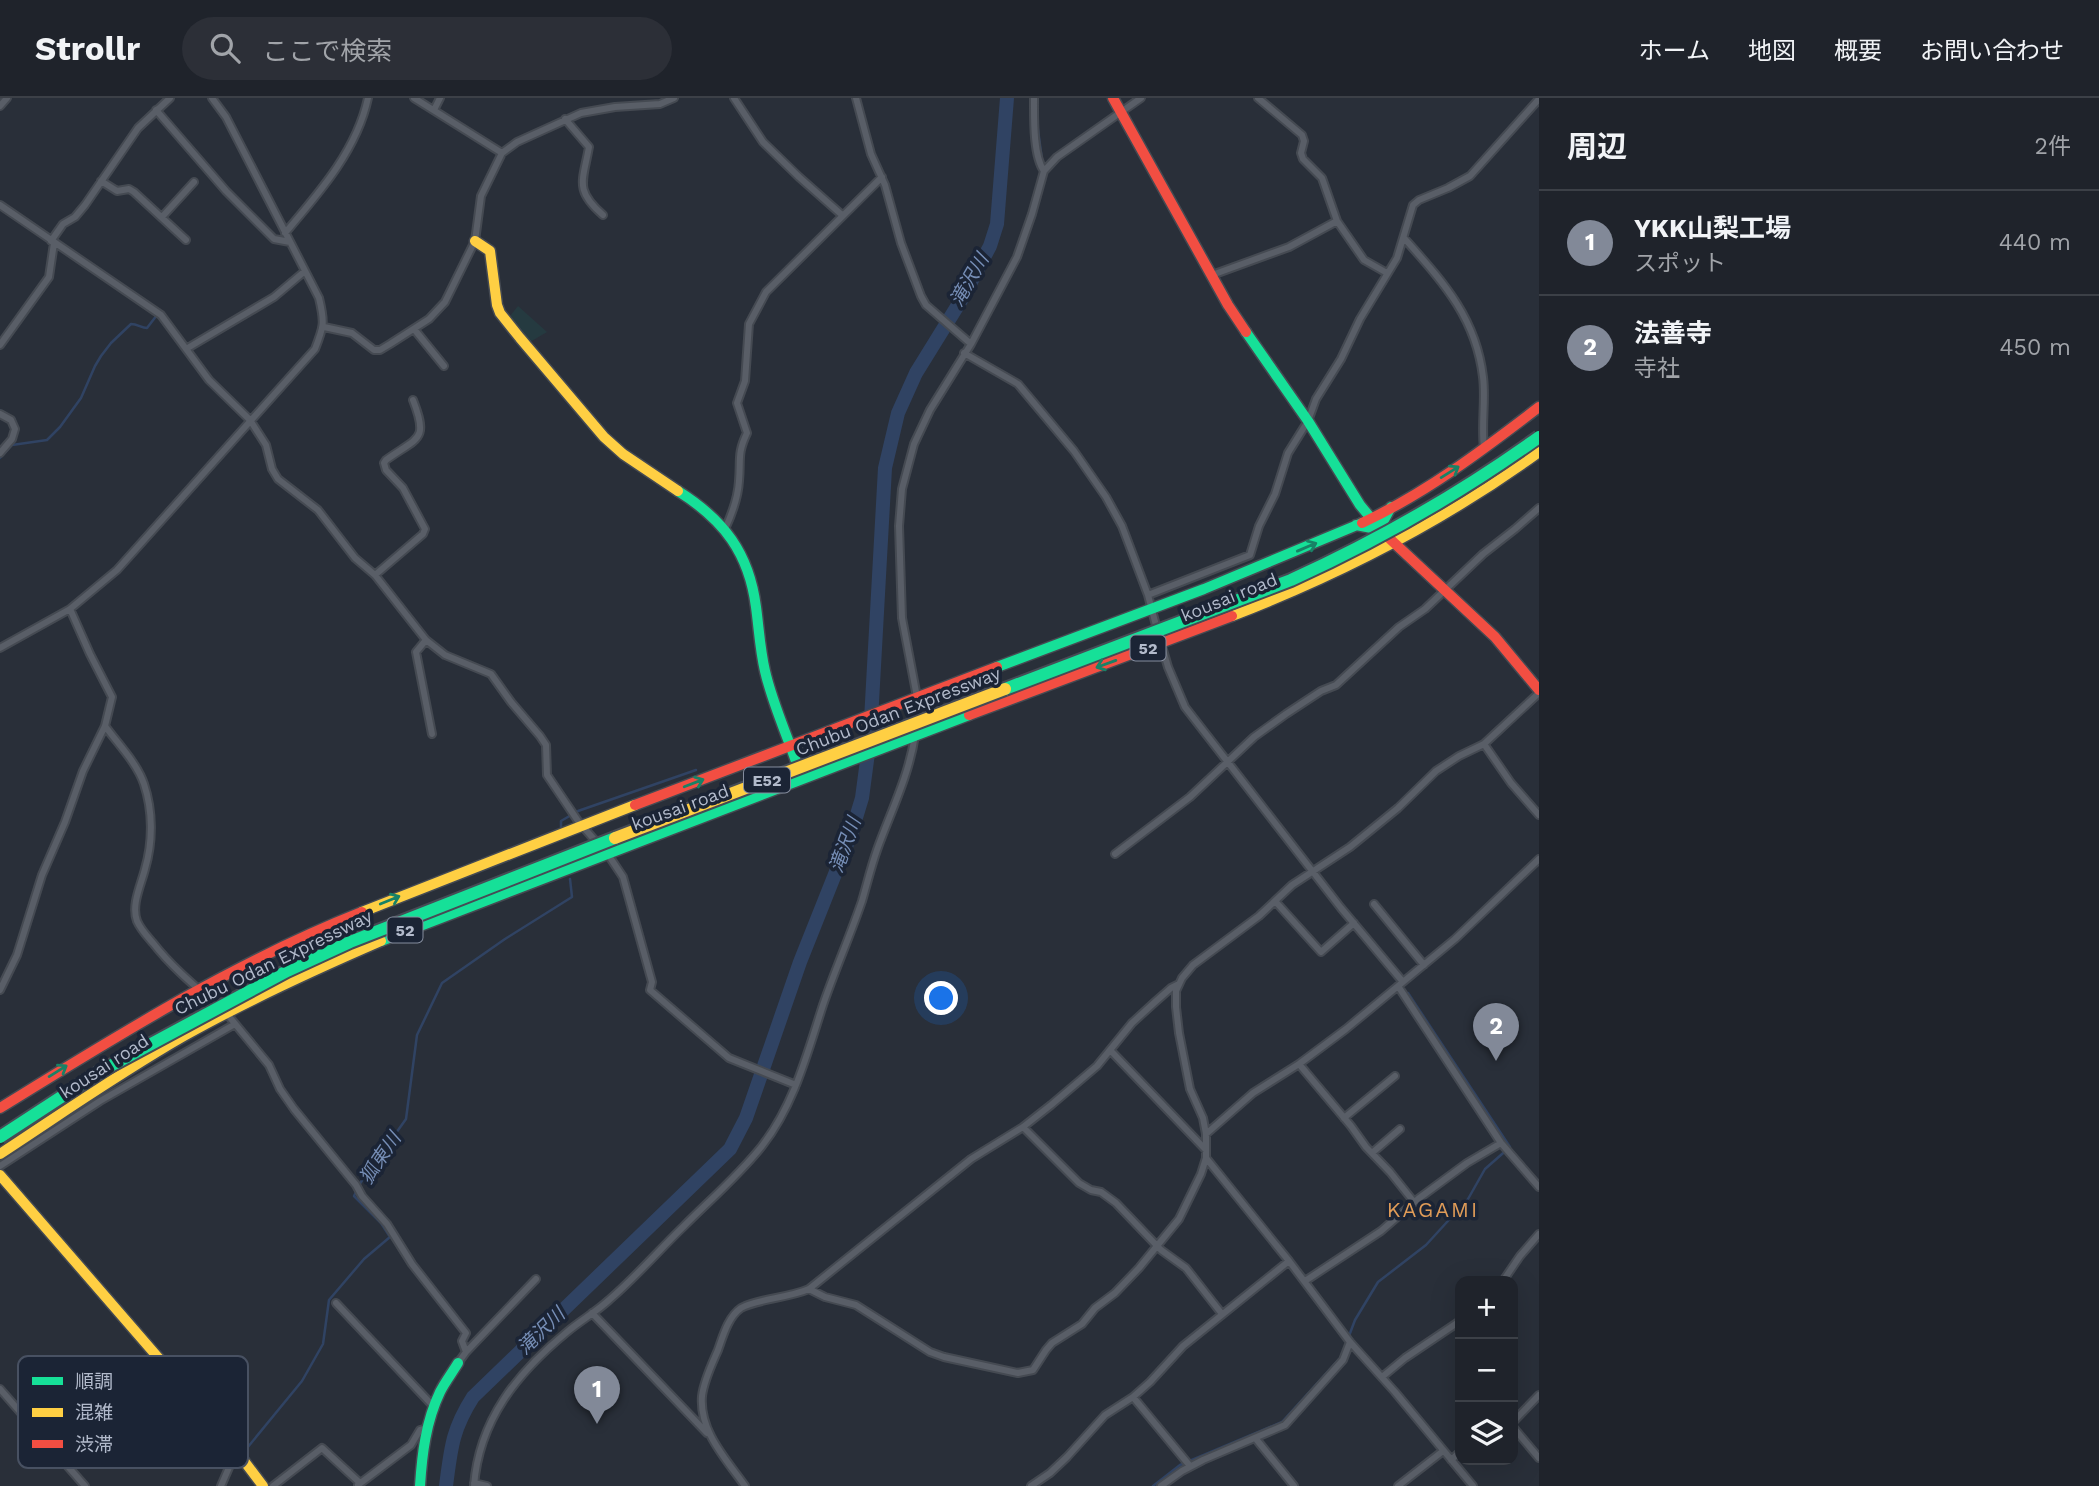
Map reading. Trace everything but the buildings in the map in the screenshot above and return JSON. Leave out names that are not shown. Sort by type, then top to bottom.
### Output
[{"type":"main road","points":[[1113,98],[1228,305],[1308,421],[1370,519],[1494,637],[1539,691]]},
{"type":"main road","points":[[475,241],[490,251],[500,313],[593,425],[639,466],[692,498],[725,529],[737,546],[754,593],[766,675],[802,779]]},
{"type":"main road","name":"kousai road","points":[[0,1108],[106,1041],[198,988],[326,926],[580,823],[1151,609],[1279,559],[1370,519],[1484,449],[1539,407]]},
{"type":"main road","name":"Chubu Odan Expressway","points":[[0,1137],[100,1071],[287,971],[350,942],[461,897],[1291,580],[1401,528],[1450,499],[1539,437]]},
{"type":"main road","name":"kousai road","points":[[0,1154],[144,1060],[231,1019],[323,966],[403,931],[1161,643],[1303,586],[1395,543],[1478,494],[1539,452]]},
{"type":"main road","points":[[1382,530],[1391,507]]},
{"type":"main road","points":[[1356,525],[1382,530]]},
{"type":"main road","points":[[0,1175],[156,1356]]},
{"type":"main road","points":[[420,1486],[422,1454],[428,1428],[440,1394],[462,1358]]},
{"type":"main road","points":[[248,1465],[263,1486]]},
{"type":"street","points":[[0,106],[7,98]]},
{"type":"street","points":[[1,342],[49,277],[53,242],[63,225],[85,205],[138,128],[170,98]]},
{"type":"street","points":[[0,648],[70,609],[117,570],[315,349],[324,327],[319,298],[226,117],[212,98]]},
{"type":"street","points":[[285,233],[336,169],[360,122],[368,98]]},
{"type":"street","points":[[414,98],[502,153]]},
{"type":"street","points":[[434,110],[440,98]]},
{"type":"street","points":[[324,327],[352,333],[374,350],[380,350],[414,329],[429,319],[445,302],[475,241],[481,195],[502,153],[517,142],[565,119],[593,110],[660,104],[674,98]]},
{"type":"street","points":[[734,98],[763,142],[842,215]]},
{"type":"street","points":[[856,98],[871,154],[882,177],[901,243],[921,296],[931,309],[969,342]]},
{"type":"street","points":[[1034,98],[1040,166],[1044,171]]},
{"type":"street","points":[[487,1486],[474,1484],[476,1463],[488,1424],[508,1391],[554,1343],[609,1300],[741,1170],[762,1146],[783,1115],[911,760],[917,697],[902,618],[899,526],[902,489],[914,444],[930,410],[1017,257],[1044,171],[1057,157],[1141,98]]},
{"type":"street","points":[[1258,98],[1302,135],[1303,159],[1322,178],[1337,221],[1364,260],[1387,273]]},
{"type":"street","points":[[1148,594],[1250,555],[1259,526],[1275,494],[1288,453],[1308,421],[1316,399],[1341,359],[1360,319],[1397,258],[1413,205],[1470,176],[1539,99]]},
{"type":"street","points":[[156,110],[226,191],[274,239],[290,242]]},
{"type":"street","points":[[565,119],[589,147],[582,185],[588,202],[603,215]]},
{"type":"street","points":[[725,529],[738,492],[740,449],[747,433],[737,403],[745,381],[749,324],[766,292],[882,177]]},
{"type":"street","points":[[101,181],[117,191],[129,189],[134,192],[186,240]]},
{"type":"street","points":[[162,217],[194,182]]},
{"type":"street","points":[[0,205],[161,315],[209,380],[250,420],[266,445],[272,469],[278,479],[318,510],[355,558],[375,575],[426,640],[445,655],[491,674],[546,745],[547,775],[568,807],[607,853],[623,877],[652,982],[650,990],[729,1058],[796,1085]]},
{"type":"street","points":[[1212,275],[1289,247],[1337,221]]},
{"type":"street","points":[[1404,237],[1455,299],[1474,335],[1484,380],[1484,449]]},
{"type":"street","points":[[186,349],[274,297],[305,271]]},
{"type":"street","points":[[414,329],[443,366]]},
{"type":"street","points":[[964,353],[1018,384],[1074,451],[1106,497],[1122,526],[1148,594],[1168,667],[1185,707],[1401,984],[1502,1145],[1539,1187]]},
{"type":"street","points":[[375,575],[423,534],[425,529],[403,488],[386,470],[384,463],[418,437],[421,421],[413,400]]},
{"type":"street","points":[[0,414],[11,420],[15,429],[12,439],[0,453]]},
{"type":"street","points":[[1115,854],[1190,797],[1254,737],[1321,691],[1336,685],[1399,627],[1425,609],[1483,554],[1539,508]]},
{"type":"street","points":[[0,990],[17,955],[41,875],[65,822],[86,763],[104,726],[112,697],[70,609]]},
{"type":"street","points":[[426,640],[416,652],[432,734]]},
{"type":"street","points":[[808,1289],[825,1297],[856,1305],[930,1352],[1024,1373],[1033,1370],[1052,1343],[1075,1330],[1095,1308],[1115,1293],[1157,1246],[1179,1219],[1201,1174],[1206,1154],[1206,1134],[1203,1118],[1190,1089],[1175,1007],[1179,984],[1193,965],[1259,916],[1292,885],[1350,847],[1398,808],[1436,771],[1459,755],[1483,744],[1539,691]]},
{"type":"street","points":[[104,726],[143,783],[148,804],[152,836],[136,901],[137,922],[166,960],[231,1019],[269,1065],[280,1089],[294,1109],[387,1224],[412,1264],[466,1333],[462,1341],[462,1358]]},
{"type":"street","points":[[1483,744],[1511,783],[1539,815]]},
{"type":"street","points":[[1206,1134],[1253,1093],[1346,1030],[1500,898],[1539,859]]},
{"type":"street","points":[[1275,901],[1321,952],[1354,923]]},
{"type":"street","points":[[1374,904],[1424,965]]},
{"type":"street","points":[[710,1436],[703,1414],[702,1395],[727,1326],[734,1314],[753,1304],[787,1297],[808,1289],[971,1159],[1023,1127],[1097,1066],[1132,1023],[1179,984]]},
{"type":"street","points":[[0,1166],[231,1019]]},
{"type":"street","points":[[1111,1051],[1206,1154],[1348,1339],[1473,1486]]},
{"type":"street","points":[[1299,1064],[1414,1202]]},
{"type":"street","points":[[1344,1118],[1395,1076]]},
{"type":"street","points":[[1023,1127],[1079,1183],[1101,1192],[1116,1203],[1157,1246],[1186,1268],[1222,1314]]},
{"type":"street","points":[[1372,1153],[1400,1129]]},
{"type":"street","points":[[1305,1281],[1381,1231],[1414,1202],[1467,1163],[1502,1145]]},
{"type":"street","points":[[1506,1276],[1539,1234]]},
{"type":"street","points":[[1031,1486],[1067,1457],[1105,1415],[1133,1397],[1183,1346],[1289,1261]]},
{"type":"street","points":[[462,1358],[536,1279]]},
{"type":"street","points":[[336,1303],[435,1408]]},
{"type":"street","points":[[592,1313],[710,1436],[745,1486]]},
{"type":"street","points":[[1381,1377],[1455,1324]]},
{"type":"street","points":[[1161,1486],[1188,1463],[1278,1430],[1343,1360],[1348,1339]]},
{"type":"street","points":[[0,1389],[18,1410]]},
{"type":"street","points":[[1518,1418],[1539,1395]]},
{"type":"street","points":[[1133,1397],[1188,1463]]},
{"type":"street","points":[[273,1486],[322,1448],[359,1485],[411,1445],[420,1430],[428,1428]]},
{"type":"street","points":[[1518,1431],[1539,1458]]},
{"type":"street","points":[[1256,1439],[1294,1486]]},
{"type":"street","points":[[1398,1486],[1443,1451]]},
{"type":"street","points":[[1451,1460],[1455,1456]]},
{"type":"street","points":[[69,1468],[85,1486]]},
{"type":"street","points":[[221,1486],[229,1468]]},
{"type":"green space","points":[[518,306],[547,332],[530,342],[510,316]]},
{"type":"waterway","name":"滝沢川","points":[[446,1486],[454,1440],[473,1397],[730,1149],[746,1118],[800,962],[851,834],[862,798],[870,738],[885,468],[898,413],[916,373],[963,297],[990,246],[997,224],[1007,98]]},
{"type":"waterway","points":[[1037,122],[1042,160]]},
{"type":"waterway","points":[[12,445],[47,440],[81,398],[95,366],[111,343],[131,324],[147,328],[157,315]]},
{"type":"waterway","points":[[0,410],[14,418],[18,430],[12,445],[0,458]]},
{"type":"waterway","name":"狐東川","points":[[561,827],[561,821],[578,811],[696,770]]},
{"type":"waterway","name":"狐東川","points":[[248,1447],[302,1381],[323,1344],[329,1300],[364,1259],[390,1237],[381,1223],[354,1196],[406,1119],[417,1035],[442,983],[572,897],[570,879]]},
{"type":"waterway","points":[[1153,1486],[1180,1465],[1282,1422],[1341,1357],[1355,1320],[1378,1282],[1426,1245],[1468,1199],[1485,1169],[1510,1147],[1408,993]]},
{"type":"waterway","name":"狐東川","points":[[229,1473],[232,1468]]},
{"type":"traffic: fast","points":[[1246,332],[1308,421],[1360,505],[1375,523]]},
{"type":"traffic: fast","points":[[1005,689],[1324,565],[1449,496],[1539,437]]},
{"type":"traffic: fast","points":[[678,491],[721,526],[732,540],[747,570],[753,588],[768,684],[800,773]]},
{"type":"traffic: fast","points":[[1356,525],[1382,530],[1391,507]]},
{"type":"traffic: fast","points":[[997,667],[1204,589],[1362,523]]},
{"type":"traffic: fast","points":[[381,941],[969,715]]},
{"type":"traffic: fast","points":[[0,1137],[101,1071],[287,971],[350,942],[615,838]]},
{"type":"traffic: fast","points":[[420,1486],[431,1414],[440,1392],[458,1363]]},
{"type":"traffic: slow","points":[[475,241],[490,251],[497,305],[500,313],[520,338],[604,437],[623,454],[678,491]]},
{"type":"traffic: slow","points":[[1232,616],[1313,582],[1391,544],[1466,501],[1539,452]]},
{"type":"traffic: slow","points":[[615,838],[1005,689]]},
{"type":"traffic: slow","points":[[362,912],[635,805]]},
{"type":"traffic: slow","points":[[0,1154],[184,1036],[281,986],[381,941]]},
{"type":"traffic: slow","points":[[0,1175],[157,1356]]},
{"type":"traffic: slow","points":[[248,1466],[263,1486]]},
{"type":"traffic: jam","points":[[1113,98],[1228,305],[1246,332]]},
{"type":"traffic: jam","points":[[1362,523],[1431,484],[1539,407]]},
{"type":"traffic: jam","points":[[1390,539],[1495,637],[1539,690]]},
{"type":"traffic: jam","points":[[969,715],[1232,616]]},
{"type":"traffic: jam","points":[[635,805],[997,667]]},
{"type":"traffic: jam","points":[[0,1108],[222,977],[362,912]]},
{"type":"place","name":"法善寺","points":[[1496,1061]]},
{"type":"place","name":"YKK山梨工場","points":[[597,1424]]},
{"type":"district","name":"KAGAMI","points":[[1433,1209]]}]
